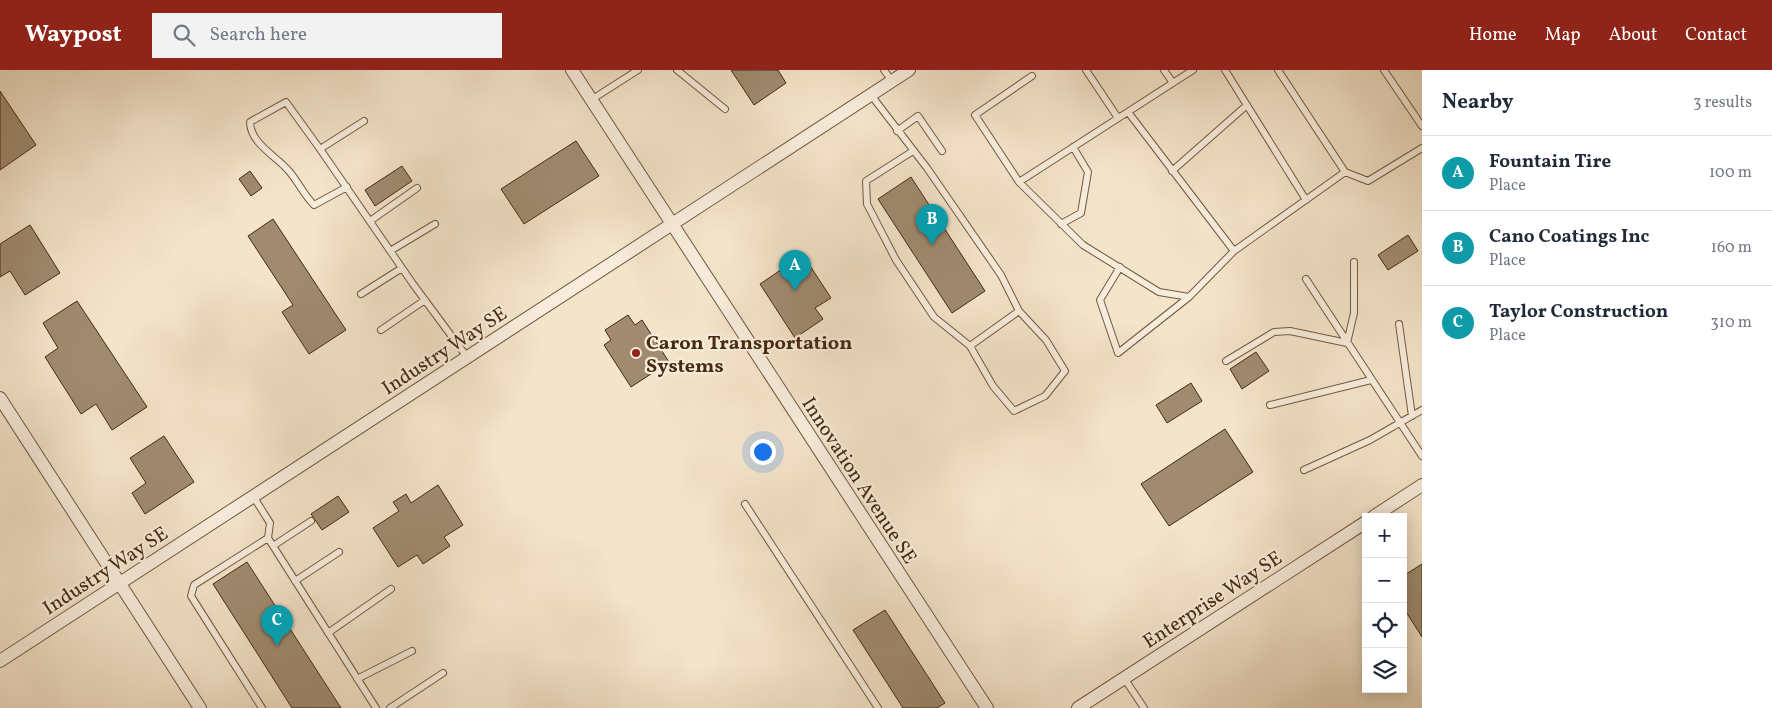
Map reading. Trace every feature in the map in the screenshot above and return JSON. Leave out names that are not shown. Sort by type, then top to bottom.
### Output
[{"type":"street","name":"Innovation Avenue SE","points":[[572,70],[987,708]]},
{"type":"street","name":"Industry Way SE","points":[[0,661],[909,70]]},
{"type":"street","points":[[0,398],[200,708]]},
{"type":"street","points":[[1380,513],[1422,485]]},
{"type":"street","name":"Enterprise Way SE","points":[[1078,708],[1362,525]]},
{"type":"lane","points":[[591,100],[638,70]]},
{"type":"lane","points":[[677,70],[725,109]]},
{"type":"lane","points":[[884,70],[892,81]]},
{"type":"lane","points":[[1086,70],[1118,118]]},
{"type":"lane","points":[[1164,70],[1173,83]]},
{"type":"lane","points":[[1019,182],[1193,70]]},
{"type":"lane","points":[[1225,70],[1306,200]]},
{"type":"lane","points":[[1278,70],[1345,172],[1368,181],[1422,148]]},
{"type":"lane","points":[[1384,70],[1422,126]]},
{"type":"lane","points":[[1032,76],[975,115],[1019,182],[1083,245],[1159,292],[1189,297]]},
{"type":"lane","points":[[871,94],[913,151],[1001,275],[1019,311],[1046,340],[1065,371],[1045,396],[1014,411],[993,386],[970,346],[934,318],[896,260],[867,204],[866,181],[913,151]]},
{"type":"lane","points":[[347,187],[314,205],[304,195],[288,170],[270,154],[250,130],[250,122],[286,102],[347,187],[402,268],[467,357]]},
{"type":"lane","points":[[1172,171],[1247,105]]},
{"type":"lane","points":[[1128,112],[1234,252]]},
{"type":"lane","points":[[897,131],[918,116],[942,151]]},
{"type":"lane","points":[[320,149],[364,121]]},
{"type":"lane","points":[[1061,224],[1081,212],[1086,194],[1088,172],[1073,147]]},
{"type":"lane","points":[[1120,267],[1100,300],[1118,353],[1189,297],[1234,252],[1345,172]]},
{"type":"lane","points":[[370,221],[418,188]]},
{"type":"lane","points":[[390,251],[435,224]]},
{"type":"lane","points":[[1347,343],[1354,313],[1354,262]]},
{"type":"lane","points":[[361,294],[402,268]]},
{"type":"lane","points":[[1306,279],[1422,456]]},
{"type":"lane","points":[[381,330],[425,300]]},
{"type":"lane","points":[[970,346],[1019,311]]},
{"type":"lane","points":[[1399,324],[1412,416]]},
{"type":"lane","points":[[1226,361],[1274,332],[1290,331],[1347,343]]},
{"type":"lane","points":[[1270,405],[1371,380]]},
{"type":"lane","points":[[1304,470],[1370,440],[1422,410]]},
{"type":"lane","points":[[253,496],[270,524],[268,538],[376,708]]},
{"type":"lane","points":[[745,504],[878,708]]},
{"type":"lane","points":[[273,546],[311,521]]},
{"type":"lane","points":[[262,708],[191,596],[194,585],[268,538]]},
{"type":"lane","points":[[295,581],[339,552]]},
{"type":"lane","points":[[328,633],[391,590]]},
{"type":"lane","points":[[357,679],[412,651]]},
{"type":"lane","points":[[390,708],[443,673]]},
{"type":"lane","points":[[1124,678],[1144,708]]},
{"type":"building","points":[[731,70],[778,70],[786,83],[754,105]]},
{"type":"building","points":[[0,91],[36,145],[0,170]]},
{"type":"building","points":[[576,141],[599,176],[524,224],[501,189]]},
{"type":"building","points":[[402,166],[412,181],[375,206],[365,190]]},
{"type":"building","points":[[250,171],[262,188],[251,196],[239,179]]},
{"type":"building","points":[[911,177],[985,291],[952,313],[878,199]]},
{"type":"building","points":[[273,219],[346,330],[309,354],[282,312],[293,305],[248,236]]},
{"type":"building","points":[[30,225],[60,273],[25,295],[10,271],[0,277],[0,244]]},
{"type":"building","points":[[1408,235],[1418,251],[1388,270],[1378,255]]},
{"type":"building","points":[[803,255],[831,298],[815,308],[823,319],[795,338],[760,284]]},
{"type":"building","points":[[77,301],[147,407],[112,430],[96,404],[81,414],[45,357],[58,348],[43,323]]},
{"type":"building","name":"Caron Transportation Systems","points":[[628,315],[635,325],[642,320],[669,362],[631,387],[604,345],[611,340],[605,330]]},
{"type":"building","points":[[1256,352],[1269,371],[1242,389],[1230,369]]},
{"type":"building","points":[[1191,383],[1202,401],[1167,423],[1156,405]]},
{"type":"building","points":[[1225,429],[1253,472],[1169,526],[1141,484]]},
{"type":"building","points":[[164,436],[194,482],[145,514],[132,493],[146,483],[130,458]]},
{"type":"building","points":[[438,485],[463,525],[444,537],[450,546],[423,564],[417,555],[398,567],[373,528],[399,511],[393,502],[406,494],[411,503]]},
{"type":"building","points":[[338,496],[349,512],[322,530],[311,514]]},
{"type":"building","points":[[247,562],[341,708],[292,708],[213,584]]},
{"type":"building","points":[[1422,564],[1422,637],[1407,613],[1407,573]]},
{"type":"building","points":[[885,610],[945,703],[937,708],[903,708],[853,630]]},
{"type":"place","name":"Cano Coatings Inc","points":[[932,245]]},
{"type":"place","name":"Fountain Tire","points":[[795,291]]},
{"type":"place","name":"Caron Transportation Systems","points":[[636,353]]},
{"type":"place","name":"Taylor Construction","points":[[277,646]]}]
